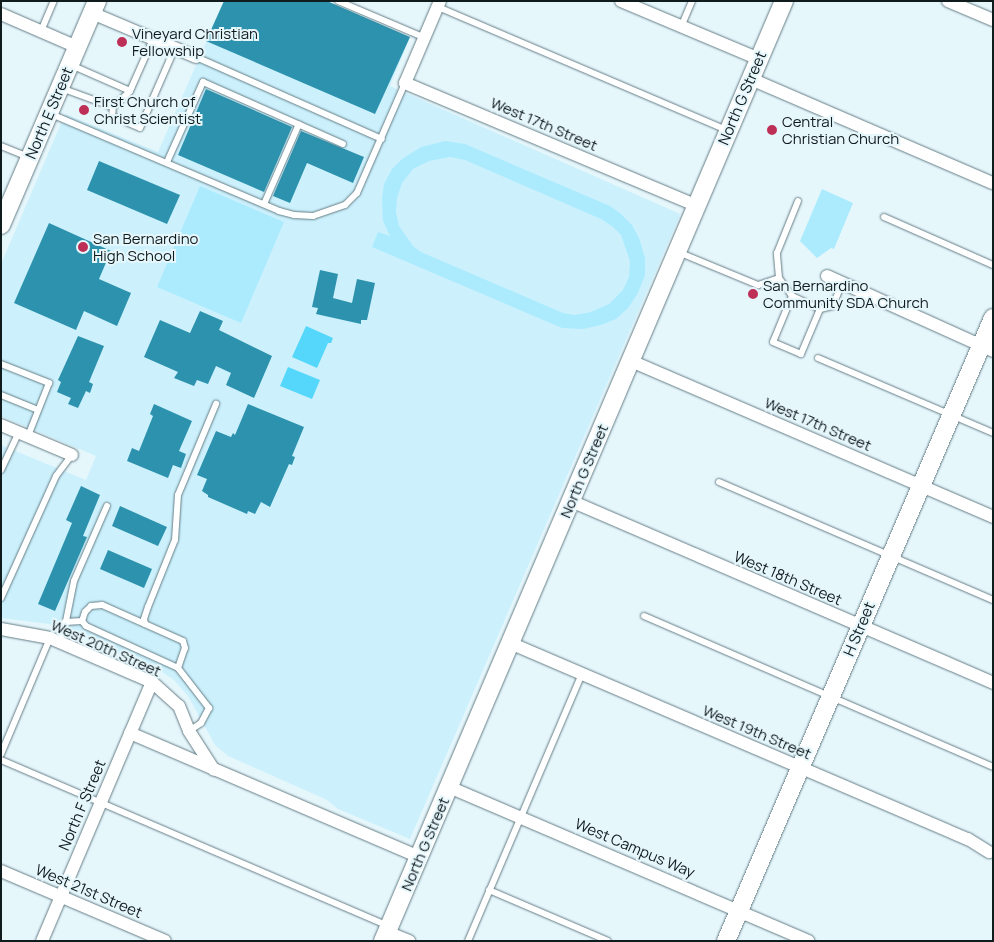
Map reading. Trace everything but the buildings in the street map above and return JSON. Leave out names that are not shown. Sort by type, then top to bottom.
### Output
[{"type":"street","points":[[621,1],[759,59]]},
{"type":"street","name":"North G Street","points":[[387,933],[784,1]]},
{"type":"street","points":[[948,1],[993,20]]},
{"type":"street","points":[[406,83],[439,4]]},
{"type":"street","points":[[94,7],[153,39],[196,57]]},
{"type":"street","name":"North E Street","points":[[1,225],[94,7]]},
{"type":"street","points":[[1,14],[77,47]]},
{"type":"street","points":[[751,79],[993,183]]},
{"type":"street","name":"West 17th Street","points":[[406,83],[697,206]]},
{"type":"street","points":[[827,276],[987,348]]},
{"type":"street","name":"H Street","points":[[726,941],[951,415],[987,348],[993,318]]},
{"type":"street","name":"West 17th Street","points":[[631,361],[993,517]]},
{"type":"street","points":[[1,425],[72,455]]},
{"type":"street","name":"West 18th Street","points":[[571,501],[993,683]]},
{"type":"street","name":"West 20th Street","points":[[1,629],[55,640],[152,682],[179,706],[189,731],[214,770]]},
{"type":"street","name":"West 19th Street","points":[[510,643],[968,840],[989,852]]},
{"type":"street","name":"North F Street","points":[[42,941],[152,682]]},
{"type":"street","points":[[130,733],[419,857]]},
{"type":"street","name":"West Campus Way","points":[[449,787],[808,941]]},
{"type":"street","name":"West 21st Street","points":[[1,871],[165,941]]},
{"type":"street","points":[[387,933],[409,941]]},
{"type":"lane","points":[[41,31],[54,1]]},
{"type":"lane","points":[[338,1],[424,38]]},
{"type":"lane","points":[[681,26],[692,1]]},
{"type":"lane","points":[[439,4],[728,131]]},
{"type":"lane","points":[[153,39],[130,91],[113,107],[112,116],[140,128],[176,48]]},
{"type":"lane","points":[[196,57],[382,139]]},
{"type":"lane","points":[[70,65],[130,91]]},
{"type":"lane","points":[[167,162],[203,82],[343,144]]},
{"type":"lane","points":[[49,113],[264,204],[294,215],[313,216],[345,205],[357,193],[406,83]]},
{"type":"lane","points":[[60,87],[113,107]]},
{"type":"lane","points":[[264,204],[299,124]]},
{"type":"lane","points":[[1,146],[30,158]]},
{"type":"lane","points":[[798,201],[777,253],[779,278],[792,296],[820,309],[833,306],[842,283]]},
{"type":"lane","points":[[884,217],[993,265]]},
{"type":"lane","points":[[677,251],[758,285],[779,278]]},
{"type":"lane","points":[[792,296],[773,342],[801,354],[820,309]]},
{"type":"lane","points":[[818,358],[993,433]]},
{"type":"lane","points":[[1,364],[50,383],[38,410],[1,470]]},
{"type":"lane","points":[[1,395],[38,410]]},
{"type":"lane","points":[[146,624],[144,619],[148,607],[175,540],[178,494],[216,404]]},
{"type":"lane","points":[[1,598],[56,476],[72,455]]},
{"type":"lane","points":[[719,482],[993,600]]},
{"type":"lane","points":[[1,754],[65,622],[74,581],[107,506]]},
{"type":"lane","points":[[82,621],[84,612],[91,606],[102,605],[183,641],[185,648],[178,668]]},
{"type":"lane","points":[[644,616],[993,768]]},
{"type":"lane","points":[[65,622],[82,621]]},
{"type":"lane","points":[[82,621],[86,626],[178,668],[209,708],[201,723],[189,731]]},
{"type":"lane","points":[[468,941],[582,674]]},
{"type":"lane","points":[[1,760],[387,933]]},
{"type":"lane","points":[[489,890],[608,941]]},
{"type":"shaded area","name":"San Bernardino High School","points":[[224,1],[410,37],[390,86],[680,215],[410,839],[338,809],[327,800],[228,756],[215,745],[188,696],[174,680],[162,672],[49,624],[1,618],[1,445],[86,480],[96,456],[1,416],[1,264],[65,114],[158,152]]},
{"type":"shaded area","points":[[445,141],[465,144],[610,206],[621,214],[632,225],[639,238],[645,258],[645,275],[638,293],[628,308],[616,319],[601,325],[583,329],[562,328],[372,247],[378,232],[390,236],[383,221],[382,199],[384,184],[392,169],[402,159],[421,147]],"holes":[[[450,157],[465,160],[601,219],[613,227],[621,235],[630,261],[629,277],[623,290],[609,304],[591,312],[575,315],[563,313],[421,252],[413,246],[399,226],[396,212],[397,198],[402,183],[413,169],[429,161]]]},
{"type":"shaded area","points":[[200,186],[284,222],[241,323],[157,287]]},
{"type":"shaded area","points":[[822,189],[853,203],[834,249],[831,248],[817,258],[800,241]]},
{"type":"water","points":[[306,326],[333,338],[331,343],[328,343],[317,368],[292,357]]},
{"type":"water","points":[[288,367],[320,380],[312,399],[280,386]]},
{"type":"place","name":"Vineyard Christian Fellowship","points":[[122,42]]},
{"type":"place","name":"First Church of Christ Scientist","points":[[84,110]]},
{"type":"place","name":"Central Christian Church","points":[[772,130]]},
{"type":"place","name":"San Bernardino High School","points":[[83,247]]},
{"type":"place","name":"San Bernardino Community SDA Church","points":[[753,294]]}]
